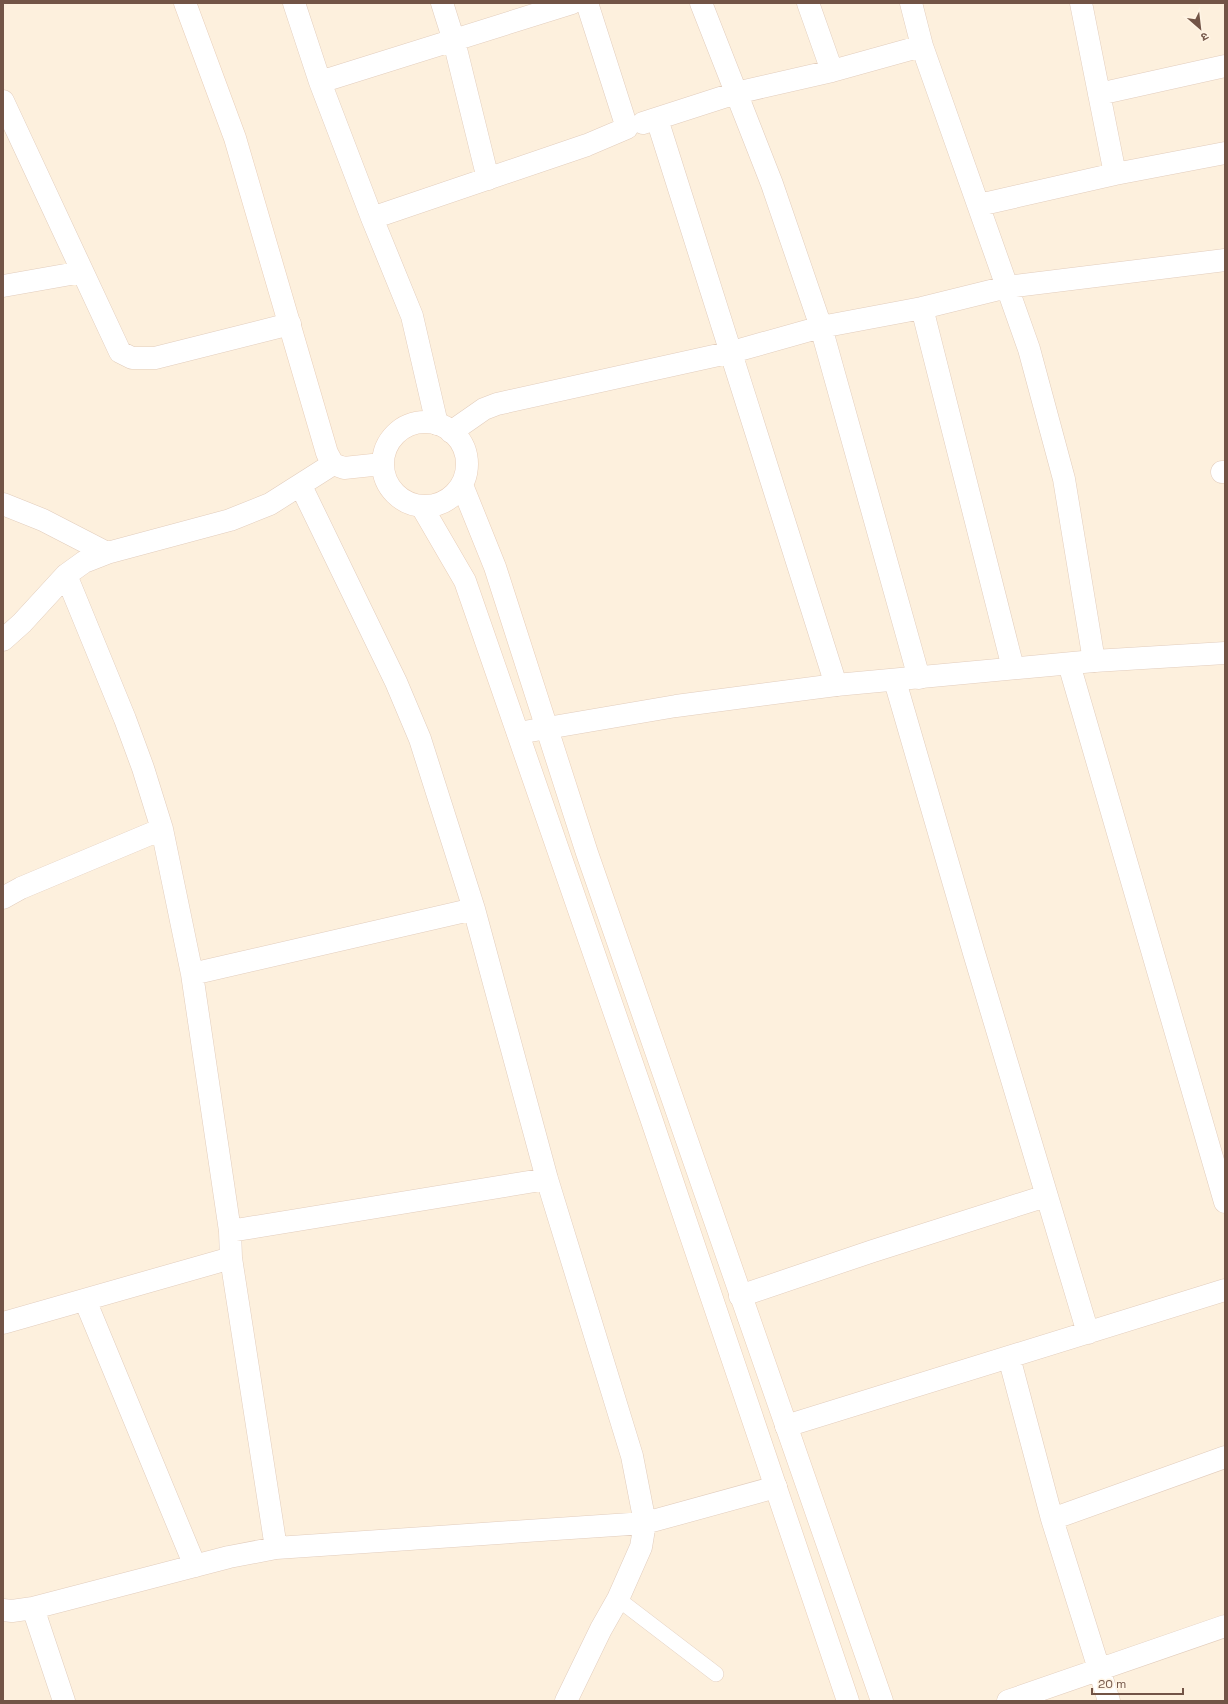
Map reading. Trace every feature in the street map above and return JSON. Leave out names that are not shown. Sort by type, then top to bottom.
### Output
[{"type":"street","points":[[185,3],[235,138],[327,453],[333,464],[344,468],[382,464]]},
{"type":"street","points":[[294,3],[320,82],[372,218],[412,316],[444,428]]},
{"type":"street","points":[[442,3],[454,41],[488,180]]},
{"type":"street","points":[[320,82],[572,3]]},
{"type":"street","points":[[586,3],[627,128]]},
{"type":"street","points":[[701,3],[772,184],[821,327],[919,678]]},
{"type":"street","points":[[808,3],[832,71]]},
{"type":"street","points":[[911,3],[922,46],[1030,349],[1064,479],[1094,661]]},
{"type":"street","points":[[1081,3],[1114,174]]},
{"type":"street","points":[[372,218],[488,180],[587,145],[627,128],[736,93],[832,71],[922,46]]},
{"type":"street","points":[[1099,94],[1225,66]]},
{"type":"street","points":[[4,105],[120,352],[132,358],[156,358],[290,324]]},
{"type":"street","points":[[657,119],[732,352],[836,685]]},
{"type":"street","points":[[979,205],[1114,174],[1225,153]]},
{"type":"street","points":[[444,428],[497,404],[732,352],[821,327],[922,308],[1007,287],[1225,260]]},
{"type":"street","points":[[3,286],[82,272]]},
{"type":"street","points":[[922,308],[1013,668]]},
{"type":"street","points":[[425,421],[444,428],[456,435],[465,450],[467,467],[462,485],[453,496],[441,504],[422,506],[399,498],[385,479],[382,464],[387,444],[395,434],[416,423],[425,421]]},
{"type":"street","points":[[3,640],[22,624],[66,575],[84,562],[107,553],[230,520],[270,504],[301,486],[333,464]]},
{"type":"street","points":[[462,485],[495,567],[587,853],[882,1701]]},
{"type":"street","points":[[301,486],[396,682],[420,739],[474,909],[547,1179],[632,1456],[645,1523],[641,1547],[618,1599],[601,1629],[566,1701]]},
{"type":"street","points":[[3,504],[43,520],[107,553]]},
{"type":"street","points":[[422,506],[465,581],[776,1486],[848,1701]]},
{"type":"street","points":[[66,575],[125,719],[143,768],[162,829],[192,974],[230,1231],[231,1258],[276,1548]]},
{"type":"street","points":[[518,733],[676,706],[836,685],[895,681],[1094,661],[1225,653]]},
{"type":"street","points":[[1069,664],[1225,1202]]},
{"type":"street","points":[[895,681],[1046,1196],[1088,1333]]},
{"type":"street","points":[[3,898],[21,888],[162,829]]},
{"type":"street","points":[[192,974],[474,909]]},
{"type":"street","points":[[230,1231],[547,1179]]},
{"type":"street","points":[[740,1296],[873,1251],[1046,1196]]},
{"type":"street","points":[[3,1323],[231,1258]]},
{"type":"street","points":[[786,1426],[1225,1290]]},
{"type":"street","points":[[85,1300],[195,1566]]},
{"type":"street","points":[[1009,1357],[1052,1519],[1109,1701]]},
{"type":"street","points":[[1052,1519],[1225,1457]]},
{"type":"street","points":[[3,1610],[12,1611],[33,1608],[229,1557],[276,1548],[645,1523],[776,1486]]},
{"type":"street","points":[[33,1608],[64,1701]]},
{"type":"street","points":[[1008,1701],[1225,1626]]},
{"type":"lane","points":[[618,1599],[716,1674]]}]
